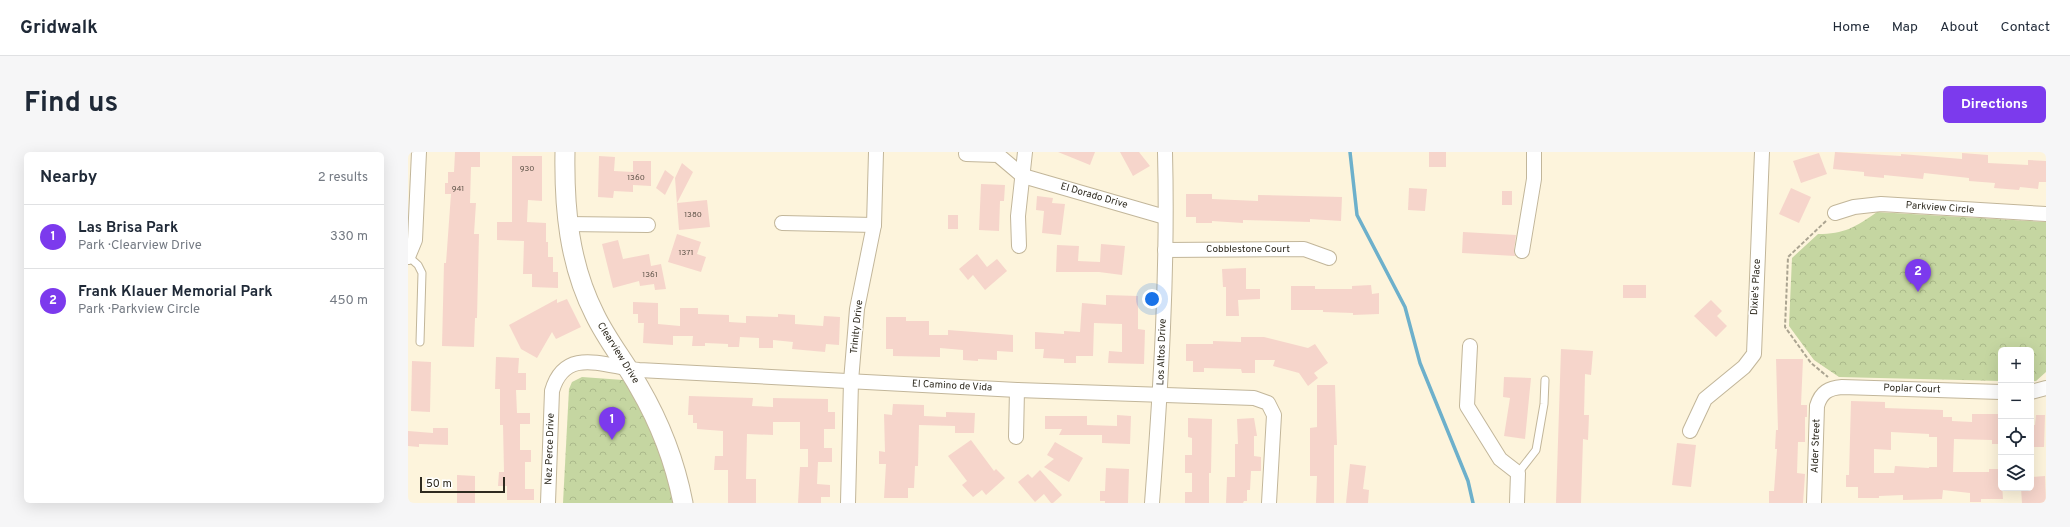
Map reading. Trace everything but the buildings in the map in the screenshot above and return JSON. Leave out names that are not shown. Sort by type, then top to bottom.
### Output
[{"type":"street","points":[[408,257],[415,240],[419,152]]},
{"type":"street","name":"Clearview Drive","points":[[565,152],[564,192],[567,224],[573,254],[594,313],[606,338],[628,369],[656,418],[665,440],[683,503]]},
{"type":"street","name":"Trinity Drive","points":[[848,503],[851,381],[858,309],[874,225],[876,152]]},
{"type":"street","points":[[1019,246],[1018,216],[1025,152]]},
{"type":"street","name":"Los Altos Drive","points":[[1152,503],[1160,394],[1165,250],[1165,152]]},
{"type":"street","points":[[1522,251],[1534,179],[1534,152]]},
{"type":"street","name":"Dixie's Place","points":[[1690,431],[1705,399],[1744,368],[1754,354],[1762,152]]},
{"type":"street","name":"El Dorado Drive","points":[[966,154],[998,155],[1023,176],[1165,217]]},
{"type":"street","name":"Parkview Circle","points":[[1835,213],[1854,207],[1880,204],[2046,214]]},
{"type":"street","points":[[782,223],[874,225]]},
{"type":"street","points":[[567,224],[648,225]]},
{"type":"street","name":"Cobblestone Court","points":[[1165,250],[1304,249],[1329,258]]},
{"type":"street","points":[[1470,346],[1467,406],[1500,459],[1518,473],[1516,503]]},
{"type":"street","name":"El Camino de Vida","points":[[552,394],[555,380],[563,370],[571,365],[591,362],[628,369],[1017,390],[1254,398],[1268,403],[1274,415],[1269,503]]},
{"type":"street","name":"Poplar Court","points":[[1824,392],[1842,387],[1998,392]]},
{"type":"street","points":[[2034,391],[2046,388]]},
{"type":"street","points":[[1016,437],[1017,390]]},
{"type":"street","name":"Alder Street","points":[[1814,503],[1817,406],[1824,392]]},
{"type":"street","name":"Nez Perce Drive","points":[[548,503],[552,394]]},
{"type":"lane","points":[[408,257],[418,265],[422,273],[420,342]]},
{"type":"lane","points":[[1518,473],[1536,450],[1544,404],[1545,380]]},
{"type":"path","points":[[1835,213],[1788,257],[1785,328],[1811,363],[1842,387]]},
{"type":"green space","points":[[1877,212],[2046,222],[2046,372],[2034,381],[2034,347],[1998,347],[1998,381],[1839,377],[1814,360],[1789,326],[1792,258],[1818,234],[1843,231],[1863,222]]},
{"type":"green space","points":[[582,377],[623,380],[629,386],[656,434],[677,503],[563,503],[569,389],[572,382]]},
{"type":"waterway","points":[[1350,152],[1357,215],[1405,307],[1420,363],[1468,481],[1473,503]]},
{"type":"place","name":"Frank Klauer Memorial Park","points":[[1918,292]]},
{"type":"place","name":"Las Brisa Park","points":[[612,440]]}]
